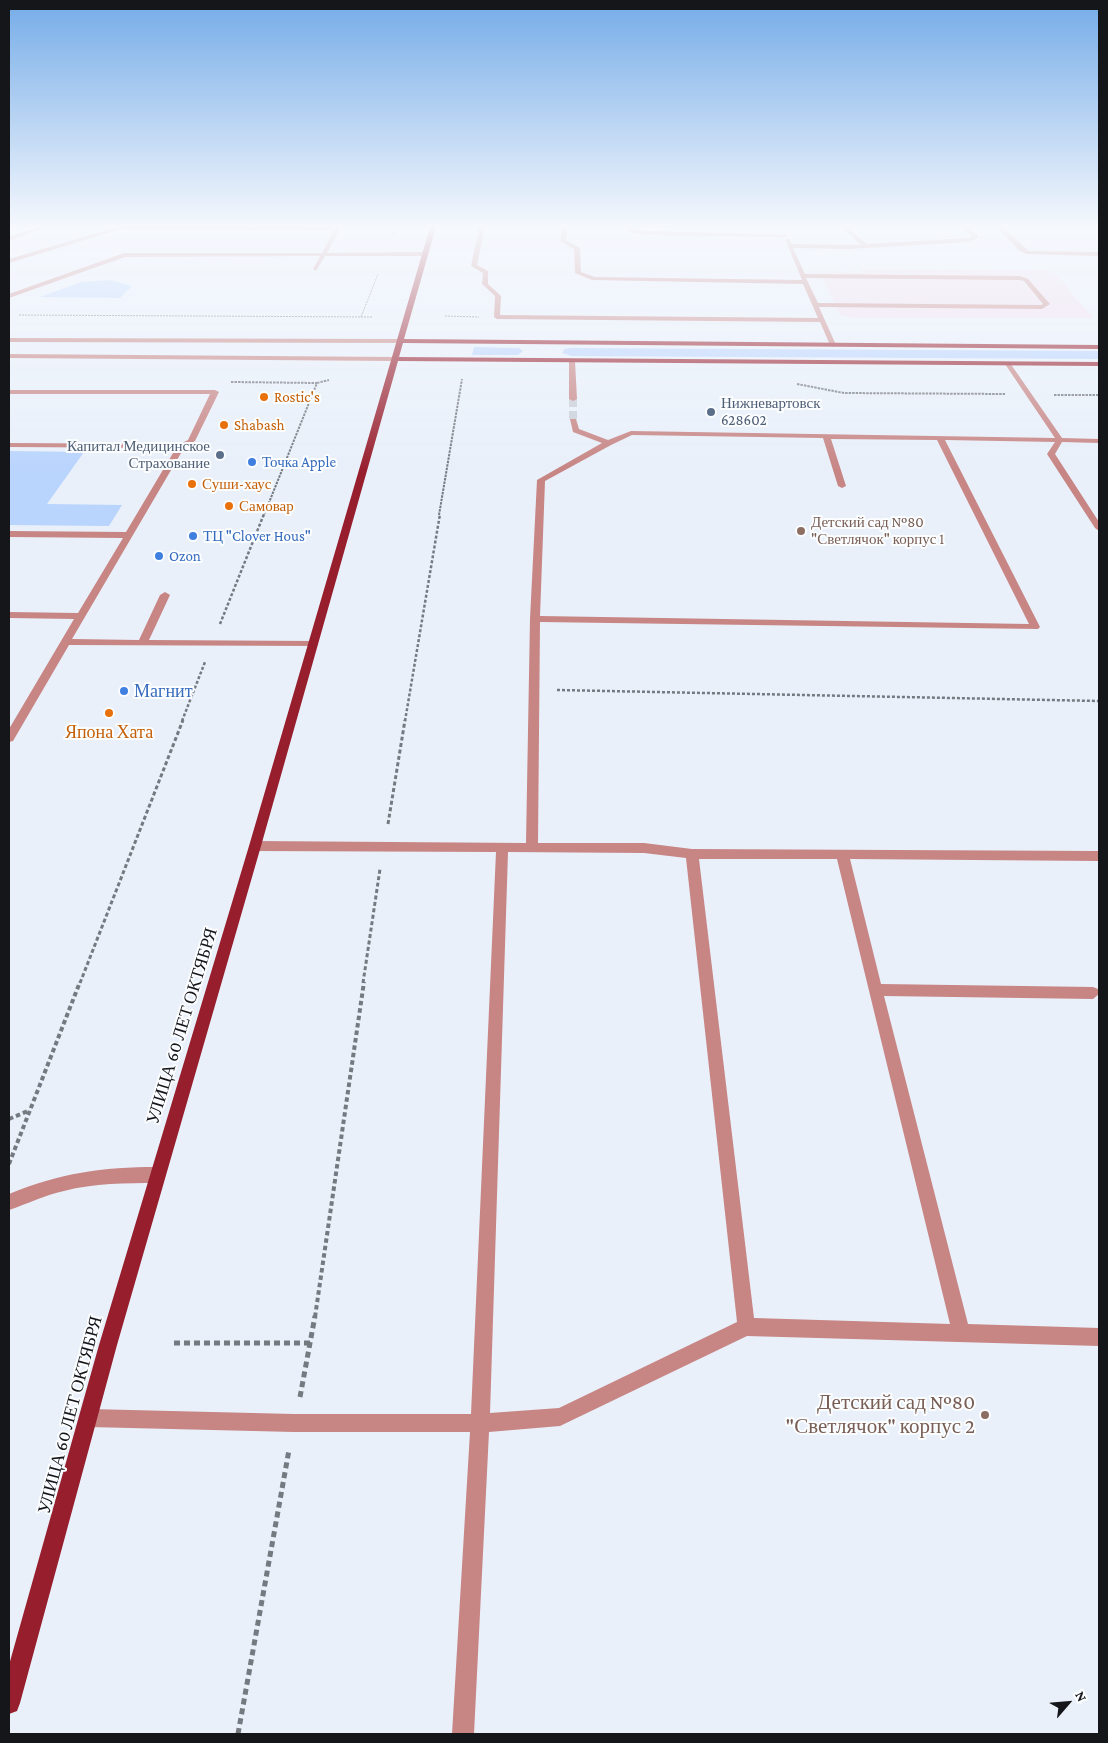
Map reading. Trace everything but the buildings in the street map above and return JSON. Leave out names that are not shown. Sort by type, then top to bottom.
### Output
[{"type":"main road","points":[[409,308],[400,341],[1099,346]]},
{"type":"main road","name":"УЛИЦА 60 ЛЕТ ОКТЯБРЯ","points":[[9,1704],[157,1175],[255,846],[400,341]]},
{"type":"main road","points":[[564,361],[547,357],[542,352],[548,345],[565,342]]},
{"type":"main road","points":[[395,359],[1099,364]]},
{"type":"street","points":[[497,308],[497,317],[822,320]]},
{"type":"street","points":[[817,308],[833,344]]},
{"type":"street","points":[[10,341],[400,341]]},
{"type":"street","points":[[9,356],[395,359]]},
{"type":"street","points":[[572,361],[573,399]]},
{"type":"street","points":[[1008,364],[1060,440]]},
{"type":"street","points":[[9,392],[215,392],[191,441],[180,446],[9,446]]},
{"type":"street","points":[[573,421],[576,430],[608,443]]},
{"type":"street","points":[[532,848],[535,619],[541,480],[622,436],[640,433],[1099,441]]},
{"type":"street","points":[[826,436],[842,486]]},
{"type":"street","points":[[535,619],[1035,627],[940,438]]},
{"type":"street","points":[[1060,440],[1051,454],[1099,528]]},
{"type":"street","points":[[9,738],[180,446]]},
{"type":"street","points":[[9,534],[128,534]]},
{"type":"street","points":[[142,643],[165,594]]},
{"type":"street","points":[[9,615],[80,616]]},
{"type":"street","points":[[65,642],[313,644]]},
{"type":"street","points":[[255,846],[644,848],[692,854],[1099,856]]},
{"type":"street","points":[[463,1734],[480,1423],[502,848]]},
{"type":"street","points":[[692,854],[746,1327]]},
{"type":"street","points":[[842,854],[960,1333]]},
{"type":"street","points":[[875,990],[1093,993]]},
{"type":"street","points":[[9,1202],[69,1180],[107,1174],[157,1175]]},
{"type":"street","points":[[89,1418],[294,1423],[480,1423],[560,1417],[746,1327],[1099,1337]]},
{"type":"path","points":[[18,314],[373,317]]},
{"type":"path","points":[[445,316],[478,317]]},
{"type":"path","points":[[238,1734],[294,1423],[311,1343],[384,846],[463,373]]},
{"type":"path","points":[[9,1164],[28,1111],[212,644]]},
{"type":"path","points":[[534,689],[1099,701]]},
{"type":"path","points":[[9,1119],[28,1111]]},
{"type":"path","points":[[174,1342],[311,1343]]},
{"type":"shaded area","points":[[837,308],[1085,308],[1094,318],[852,318],[840,315]]},
{"type":"shaded area","points":[[474,347],[519,348],[523,351],[518,355],[472,355]]},
{"type":"shaded area","points":[[564,349],[1099,351],[1099,359],[571,356],[562,353]]},
{"type":"shaded area","points":[[9,451],[84,452],[47,504],[122,505],[109,526],[9,525]]},
{"type":"tunnel","points":[[573,399],[573,421]]},
{"type":"place","name":"Rostic's","points":[[264,397]]},
{"type":"place","name":"Нижневартовск 628602","points":[[711,412]]},
{"type":"place","name":"Shabash","points":[[224,425]]},
{"type":"place","name":"Капитал Медицинское Страхование","points":[[220,455]]},
{"type":"place","name":"Точка Apple","points":[[252,462]]},
{"type":"place","name":"Суши-хаус","points":[[192,484]]},
{"type":"place","name":"Самовар","points":[[229,506]]},
{"type":"place","name":"Детский сад №80 \"Светлячок\" корпус 1","points":[[801,531]]},
{"type":"place","name":"ТЦ \"Clover Hous\"","points":[[193,536]]},
{"type":"place","name":"Ozon","points":[[159,556]]},
{"type":"place","name":"Магнит","points":[[124,691]]},
{"type":"place","name":"Япона Хата","points":[[109,713]]},
{"type":"place","name":"Детский сад №80 \"Светлячок\" корпус 2","points":[[985,1415]]}]
